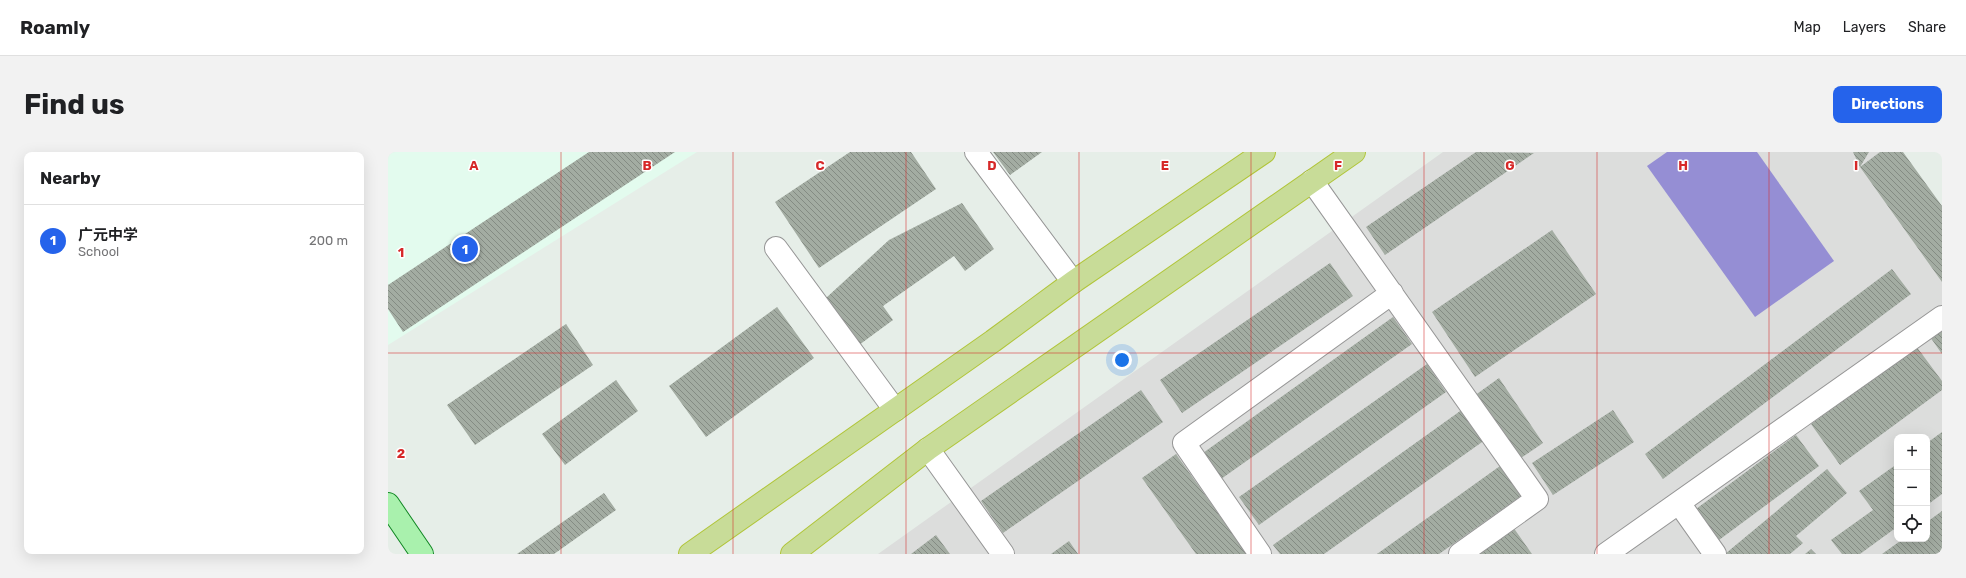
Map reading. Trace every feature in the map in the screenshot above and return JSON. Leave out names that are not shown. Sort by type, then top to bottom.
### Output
[{"type":"highway","points":[[690,554],[895,410],[1073,282],[1264,152]]},
{"type":"highway","points":[[792,554],[928,449],[1354,152]]},
{"type":"main road","points":[[388,504],[422,554]]},
{"type":"street","points":[[976,152],[1073,282]]},
{"type":"street","points":[[1312,181],[1538,499],[1460,554]]},
{"type":"street","points":[[776,248],[895,410]]},
{"type":"street","points":[[1260,554],[1184,443],[1392,293]]},
{"type":"street","points":[[1606,554],[1942,317]]},
{"type":"street","points":[[928,449],[1003,554]]},
{"type":"street","points":[[1679,503],[1715,554]]},
{"type":"shaded area","points":[[388,152],[697,152],[388,345]]},
{"type":"shaded area","points":[[1443,152],[1882,152],[1942,237],[1942,554],[878,554]]},
{"type":"shaded area","points":[[1667,152],[1757,152],[1834,261],[1755,317],[1647,166]]},
{"type":"building","points":[[589,152],[675,152],[403,332],[388,309],[388,285]]},
{"type":"building","points":[[850,152],[911,152],[936,189],[819,268],[775,202]]},
{"type":"building","points":[[993,152],[1042,152],[1010,175]]},
{"type":"building","points":[[1476,152],[1534,153],[1385,255],[1366,227]]},
{"type":"building","points":[[1853,152],[1869,152],[1860,167]]},
{"type":"building","points":[[1880,152],[1903,152],[1942,206],[1942,282],[1860,167]]},
{"type":"building","points":[[962,203],[994,249],[965,271],[954,256],[883,306],[893,320],[859,345],[826,298],[889,240]]},
{"type":"building","points":[[1552,230],[1596,294],[1475,377],[1432,312]]},
{"type":"building","points":[[1330,263],[1353,296],[1182,413],[1160,380]]},
{"type":"building","points":[[1892,269],[1911,294],[1663,479],[1645,454]]},
{"type":"building","points":[[777,307],[814,358],[706,437],[669,386]]},
{"type":"building","points":[[1393,317],[1412,344],[1221,479],[1203,453]]},
{"type":"building","points":[[566,324],[593,365],[475,445],[447,405]]},
{"type":"building","points":[[1942,324],[1942,354],[1928,334]]},
{"type":"building","points":[[1916,346],[1942,381],[1942,390],[1840,465],[1811,424]]},
{"type":"building","points":[[1427,364],[1446,392],[1259,525],[1239,497]]},
{"type":"building","points":[[1499,378],[1543,443],[1518,460],[1474,396]]},
{"type":"building","points":[[616,380],[638,411],[565,465],[542,434]]},
{"type":"building","points":[[1141,390],[1163,422],[1003,533],[981,501]]},
{"type":"building","points":[[1463,409],[1485,440],[1324,554],[1280,554],[1273,545]]},
{"type":"building","points":[[1613,410],[1634,442],[1553,495],[1532,463]]},
{"type":"building","points":[[1942,432],[1942,494],[1930,503],[1930,470],[1930,441]]},
{"type":"building","points":[[1796,435],[1819,466],[1719,540],[1696,509]]},
{"type":"building","points":[[1176,454],[1247,554],[1196,554],[1142,478]]},
{"type":"building","points":[[1500,466],[1521,496],[1439,554],[1377,554]]},
{"type":"building","points":[[1894,466],[1894,529],[1860,554],[1842,554],[1831,540],[1873,510],[1859,491]]},
{"type":"building","points":[[1827,469],[1847,493],[1796,536],[1803,543],[1790,554],[1725,554]]},
{"type":"building","points":[[604,493],[616,510],[554,554],[517,554]]},
{"type":"building","points":[[1942,511],[1942,554],[1882,554],[1899,542],[1930,542],[1930,520]]},
{"type":"building","points":[[1513,527],[1532,554],[1475,554]]},
{"type":"building","points":[[936,535],[950,554],[911,554]]},
{"type":"building","points":[[1069,541],[1078,554],[1051,554]]},
{"type":"building","points":[[1811,549],[1816,554],[1805,554]]},
{"type":"place","name":"广元中学","points":[[465,249]]}]
